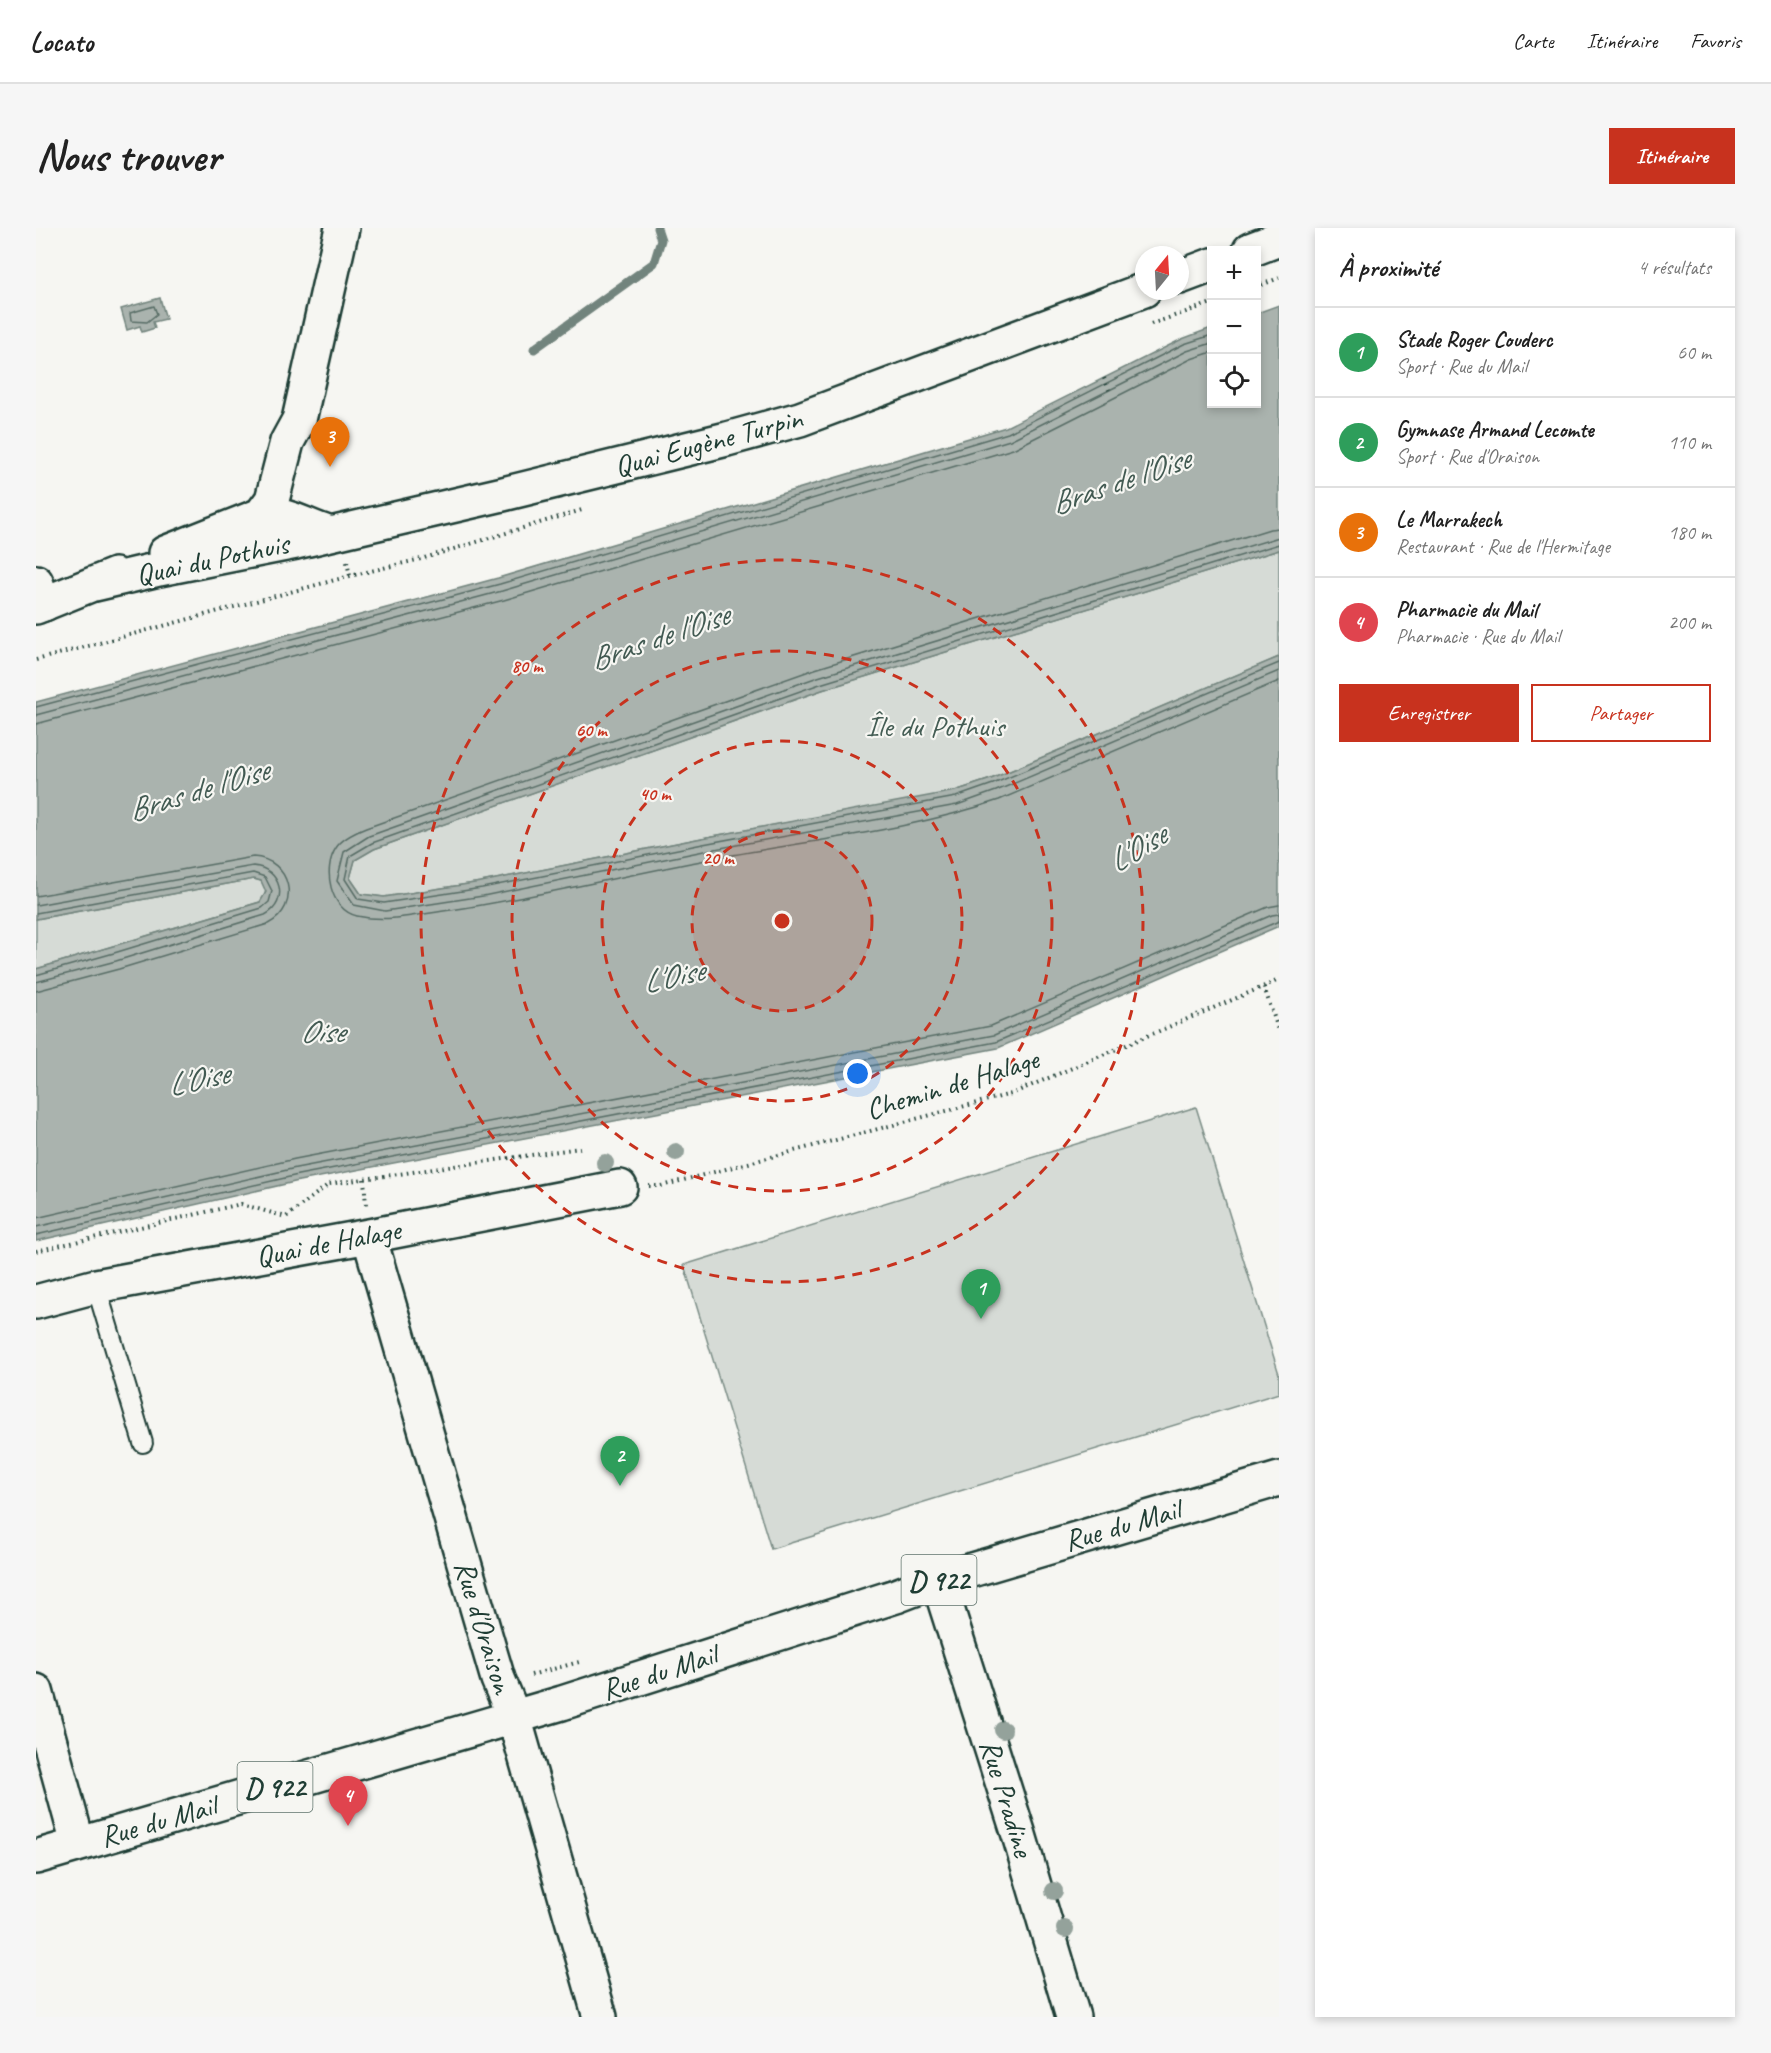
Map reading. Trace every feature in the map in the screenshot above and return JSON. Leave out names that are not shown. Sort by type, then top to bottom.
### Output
[{"type":"main road","points":[[277,519],[291,493],[302,446],[299,420],[342,228]]},
{"type":"main road","points":[[1261,246],[1279,239]]},
{"type":"main road","points":[[1189,274],[1207,267]]},
{"type":"main road","name":"Quai Eugène Turpin","points":[[328,533],[727,440],[800,419],[1135,293]]},
{"type":"main road","name":"Quai du Pothuis","points":[[39,598],[236,554],[264,539],[277,519]]},
{"type":"main road","name":"Quai du Pothuis","points":[[95,584],[180,546],[277,519],[328,533]]},
{"type":"main road","name":"Quai de Halage","points":[[36,1302],[368,1222],[620,1187]]},
{"type":"main road","name":"Rue d'Oraison","points":[[368,1222],[490,1652],[498,1679],[514,1717],[600,2017]]},
{"type":"main road","name":"Rue du Mail","points":[[36,1857],[514,1717],[896,1596],[938,1580],[1279,1479]]},
{"type":"main road","name":"Rue Pradine","points":[[938,1580],[1019,1835],[1073,2017]]},
{"type":"main road","points":[[36,1691],[78,1844]]},
{"type":"lane","points":[[96,1286],[143,1443]]},
{"type":"path","points":[[1261,286],[1279,278]]},
{"type":"path","points":[[1104,378],[1109,390]]},
{"type":"path","points":[[36,660],[350,576]]},
{"type":"path","name":"Chemin de Halage","points":[[661,1186],[1011,1094],[1279,980]]},
{"type":"path","points":[[1264,987],[1279,1032]]},
{"type":"path","points":[[36,1251],[242,1204],[286,1217],[329,1184],[580,1148]]},
{"type":"path","points":[[364,1179],[368,1222]]},
{"type":"green space","name":"Île du Pothuis","points":[[1279,550],[1279,657],[991,779],[955,791],[918,799],[702,838],[481,882],[384,897],[361,894],[350,878],[355,860],[374,849],[822,690]]},
{"type":"green space","points":[[254,879],[261,881],[265,889],[265,895],[260,902],[36,969],[36,919]]},
{"type":"green space","points":[[1196,1107],[1279,1374],[1279,1393],[771,1549],[684,1265]]},
{"type":"water","points":[[160,298],[166,319],[153,322],[155,328],[142,332],[140,326],[127,330],[121,309]]},
{"type":"water","name":"Oise","points":[[1279,305],[1279,550],[822,690],[374,849],[355,860],[350,878],[361,894],[384,897],[481,882],[955,791],[991,779],[1279,657],[1279,926],[998,1048],[299,1181],[36,1241],[36,969],[260,902],[266,892],[261,881],[254,879],[36,919],[36,702],[498,578],[1006,427],[1182,339],[1207,330],[1207,408],[1261,408],[1261,312]]},
{"type":"waterway","points":[[534,349],[654,263],[661,240],[657,228]]},
{"type":"place","name":"Le Marrakech","points":[[330,467]]},
{"type":"place","name":"Stade Roger Couderc","points":[[981,1319]]},
{"type":"place","name":"Gymnase Armand Lecomte","points":[[620,1486]]},
{"type":"place","name":"Pharmacie du Mail","points":[[348,1826]]},
{"type":"water label","name":"Bras de l'Oise","points":[[1120,481]]},
{"type":"water label","name":"Bras de l'Oise","points":[[659,637]]},
{"type":"water label","name":"Bras de l'Oise","points":[[198,790]]},
{"type":"water label","name":"L'Oise","points":[[1137,848]]},
{"type":"water label","name":"L'Oise","points":[[673,976]]},
{"type":"water label","name":"L'Oise","points":[[198,1079]]}]
